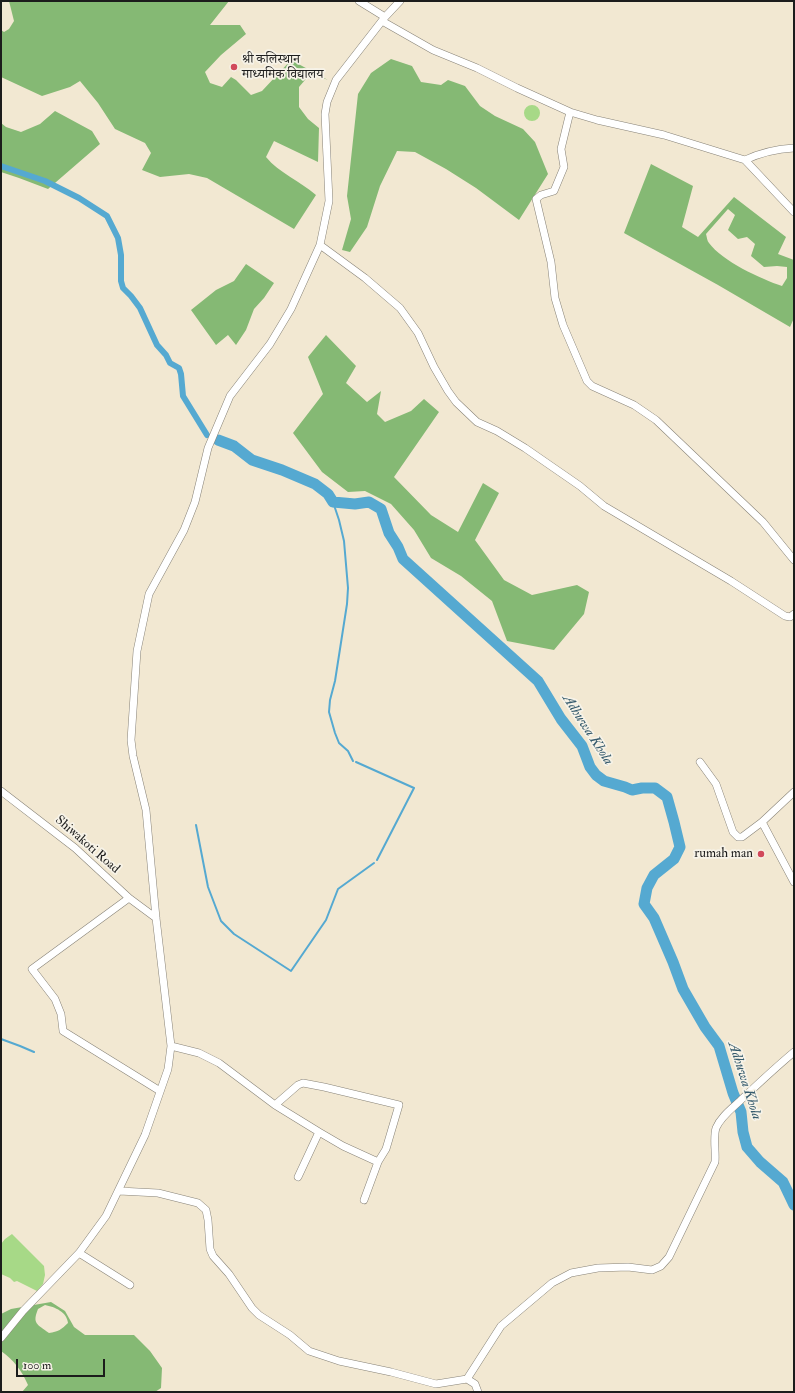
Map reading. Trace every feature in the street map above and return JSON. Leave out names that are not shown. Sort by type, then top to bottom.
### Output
[{"type":"street","points":[[358,1],[433,50],[477,68],[570,112],[597,120],[664,135],[745,160],[794,212]]},
{"type":"street","points":[[1,1338],[23,1311],[79,1253],[106,1216],[145,1135],[168,1069],[171,1046],[156,918],[146,810],[133,756],[131,740],[137,650],[147,602],[149,594],[184,530],[195,502],[208,448],[230,396],[270,344],[291,309],[320,245],[329,202],[329,180],[325,130],[327,102],[336,80],[400,1]]},
{"type":"street","points":[[570,112],[561,149],[564,167],[554,191],[541,195],[536,199],[551,262],[555,298],[564,325],[587,381],[592,386],[634,405],[656,420],[763,522],[794,560]]},
{"type":"street","points":[[745,160],[760,153],[777,149],[794,148]]},
{"type":"street","points":[[320,245],[365,278],[400,308],[418,333],[434,368],[448,391],[456,402],[477,422],[497,431],[525,448],[580,486],[604,506],[731,581],[785,616],[790,617],[794,614]]},
{"type":"street","points":[[700,762],[716,784],[733,832],[738,837],[742,837],[762,822],[794,792]]},
{"type":"street","name":"Shiwakoti Road","points":[[1,791],[74,848],[129,898],[156,918]]},
{"type":"street","points":[[762,822],[794,882]]},
{"type":"street","points":[[129,898],[32,969],[55,998],[61,1014],[62,1031],[160,1090]]},
{"type":"street","points":[[171,1046],[199,1053],[219,1063],[275,1105],[343,1146],[378,1162]]},
{"type":"street","points":[[467,1379],[501,1326],[552,1283],[571,1273],[598,1268],[628,1267],[652,1270],[662,1266],[669,1257],[715,1162],[716,1130],[719,1122],[774,1068],[794,1052]]},
{"type":"street","points":[[275,1105],[298,1085],[304,1083],[399,1104],[386,1149],[378,1162],[364,1200]]},
{"type":"street","points":[[298,1177],[319,1132]]},
{"type":"street","points":[[119,1191],[158,1193],[198,1202],[206,1210],[210,1249],[214,1256],[256,1311],[290,1335],[309,1351],[339,1361],[391,1372],[436,1384],[467,1379],[475,1384],[478,1392]]},
{"type":"street","points":[[79,1253],[130,1285]]},
{"type":"green space","points":[[9,1],[229,1],[210,25],[240,25],[246,34],[221,55],[205,72],[210,83],[222,87],[231,77],[251,95],[262,91],[291,60],[328,80],[311,73],[299,87],[299,107],[308,119],[319,128],[318,162],[274,141],[266,157],[277,168],[316,195],[294,229],[207,178],[189,174],[160,177],[142,170],[151,153],[145,143],[115,129],[98,103],[80,81],[70,87],[42,96],[1,77],[1,30],[4,32],[9,29],[14,21]]},
{"type":"green space","points":[[391,59],[412,66],[421,82],[441,85],[448,80],[465,86],[480,106],[495,116],[523,129],[535,142],[548,174],[519,220],[476,188],[446,169],[415,152],[397,151],[380,186],[367,227],[350,252],[342,250],[351,219],[347,196],[358,94],[371,73]]},
{"type":"green space","points":[[532,105],[538,107],[540,113],[538,119],[532,121],[526,119],[524,113],[526,107]]},
{"type":"green space","points":[[55,111],[92,131],[100,144],[48,189],[1,172],[1,123],[6,127],[21,132],[40,124]]},
{"type":"green space","points":[[651,164],[693,186],[682,227],[698,237],[734,197],[786,237],[778,254],[794,260],[794,318],[790,327],[718,285],[624,233]],"holes":[[[728,209],[735,215],[728,230],[738,239],[747,237],[755,244],[751,256],[764,267],[787,267],[787,278],[782,286],[742,269],[715,250],[708,242],[706,234]]]},
{"type":"green space","points":[[246,264],[274,283],[264,298],[254,309],[246,330],[236,345],[228,335],[216,345],[191,310],[216,290],[234,281]]},
{"type":"green space","points":[[326,335],[356,366],[346,383],[367,402],[381,391],[377,414],[385,422],[411,411],[424,399],[439,412],[394,477],[431,515],[458,532],[483,483],[499,493],[475,540],[504,580],[532,595],[577,585],[589,592],[584,614],[554,650],[507,641],[492,601],[461,576],[431,558],[414,530],[391,504],[365,491],[348,492],[322,472],[293,433],[323,394],[308,357]]},
{"type":"green space","points":[[12,1234],[44,1266],[45,1275],[43,1284],[37,1291],[17,1281],[14,1282],[10,1278],[1,1274],[1,1244]]},
{"type":"green space","points":[[51,1302],[65,1311],[74,1327],[85,1335],[134,1335],[150,1351],[162,1368],[161,1388],[155,1392],[22,1392],[28,1385],[26,1380],[14,1362],[1,1351],[1,1314],[11,1309]],"holes":[[[45,1305],[63,1313],[68,1323],[60,1330],[49,1333],[36,1321],[38,1309]]]},
{"type":"waterway","points":[[1,166],[45,181],[79,198],[107,216],[118,238],[121,255],[121,281],[123,288],[140,308],[157,345],[166,355],[170,363],[179,368],[183,396],[207,435]]},
{"type":"waterway","name":"Adhuwa Khola","points":[[218,440],[234,446],[252,460],[282,470],[315,484],[328,494],[333,502],[355,504],[369,502],[381,509],[389,533],[398,547],[403,559],[538,681],[561,719],[582,746],[590,767],[596,775],[604,781],[632,790],[655,788],[667,797],[680,847],[674,859],[654,875],[647,888],[644,904],[654,918],[683,989],[705,1027],[719,1046],[733,1093],[741,1112],[743,1132],[747,1147],[760,1162],[783,1182],[794,1205]]},
{"type":"waterway","points":[[333,502],[344,541],[348,588],[347,604],[329,712],[339,743],[348,751],[353,761]]},
{"type":"waterway","points":[[356,762],[414,788],[377,860]]},
{"type":"waterway","points":[[196,825],[208,887],[221,921],[234,934],[291,971],[326,920],[338,889],[374,863]]},
{"type":"waterway","points":[[1,1039],[34,1052]]},
{"type":"place","name":"श्री कलिस्थान माध्यमिक विद्यालय","points":[[234,67]]},
{"type":"place","name":"rumah man","points":[[761,854]]}]
